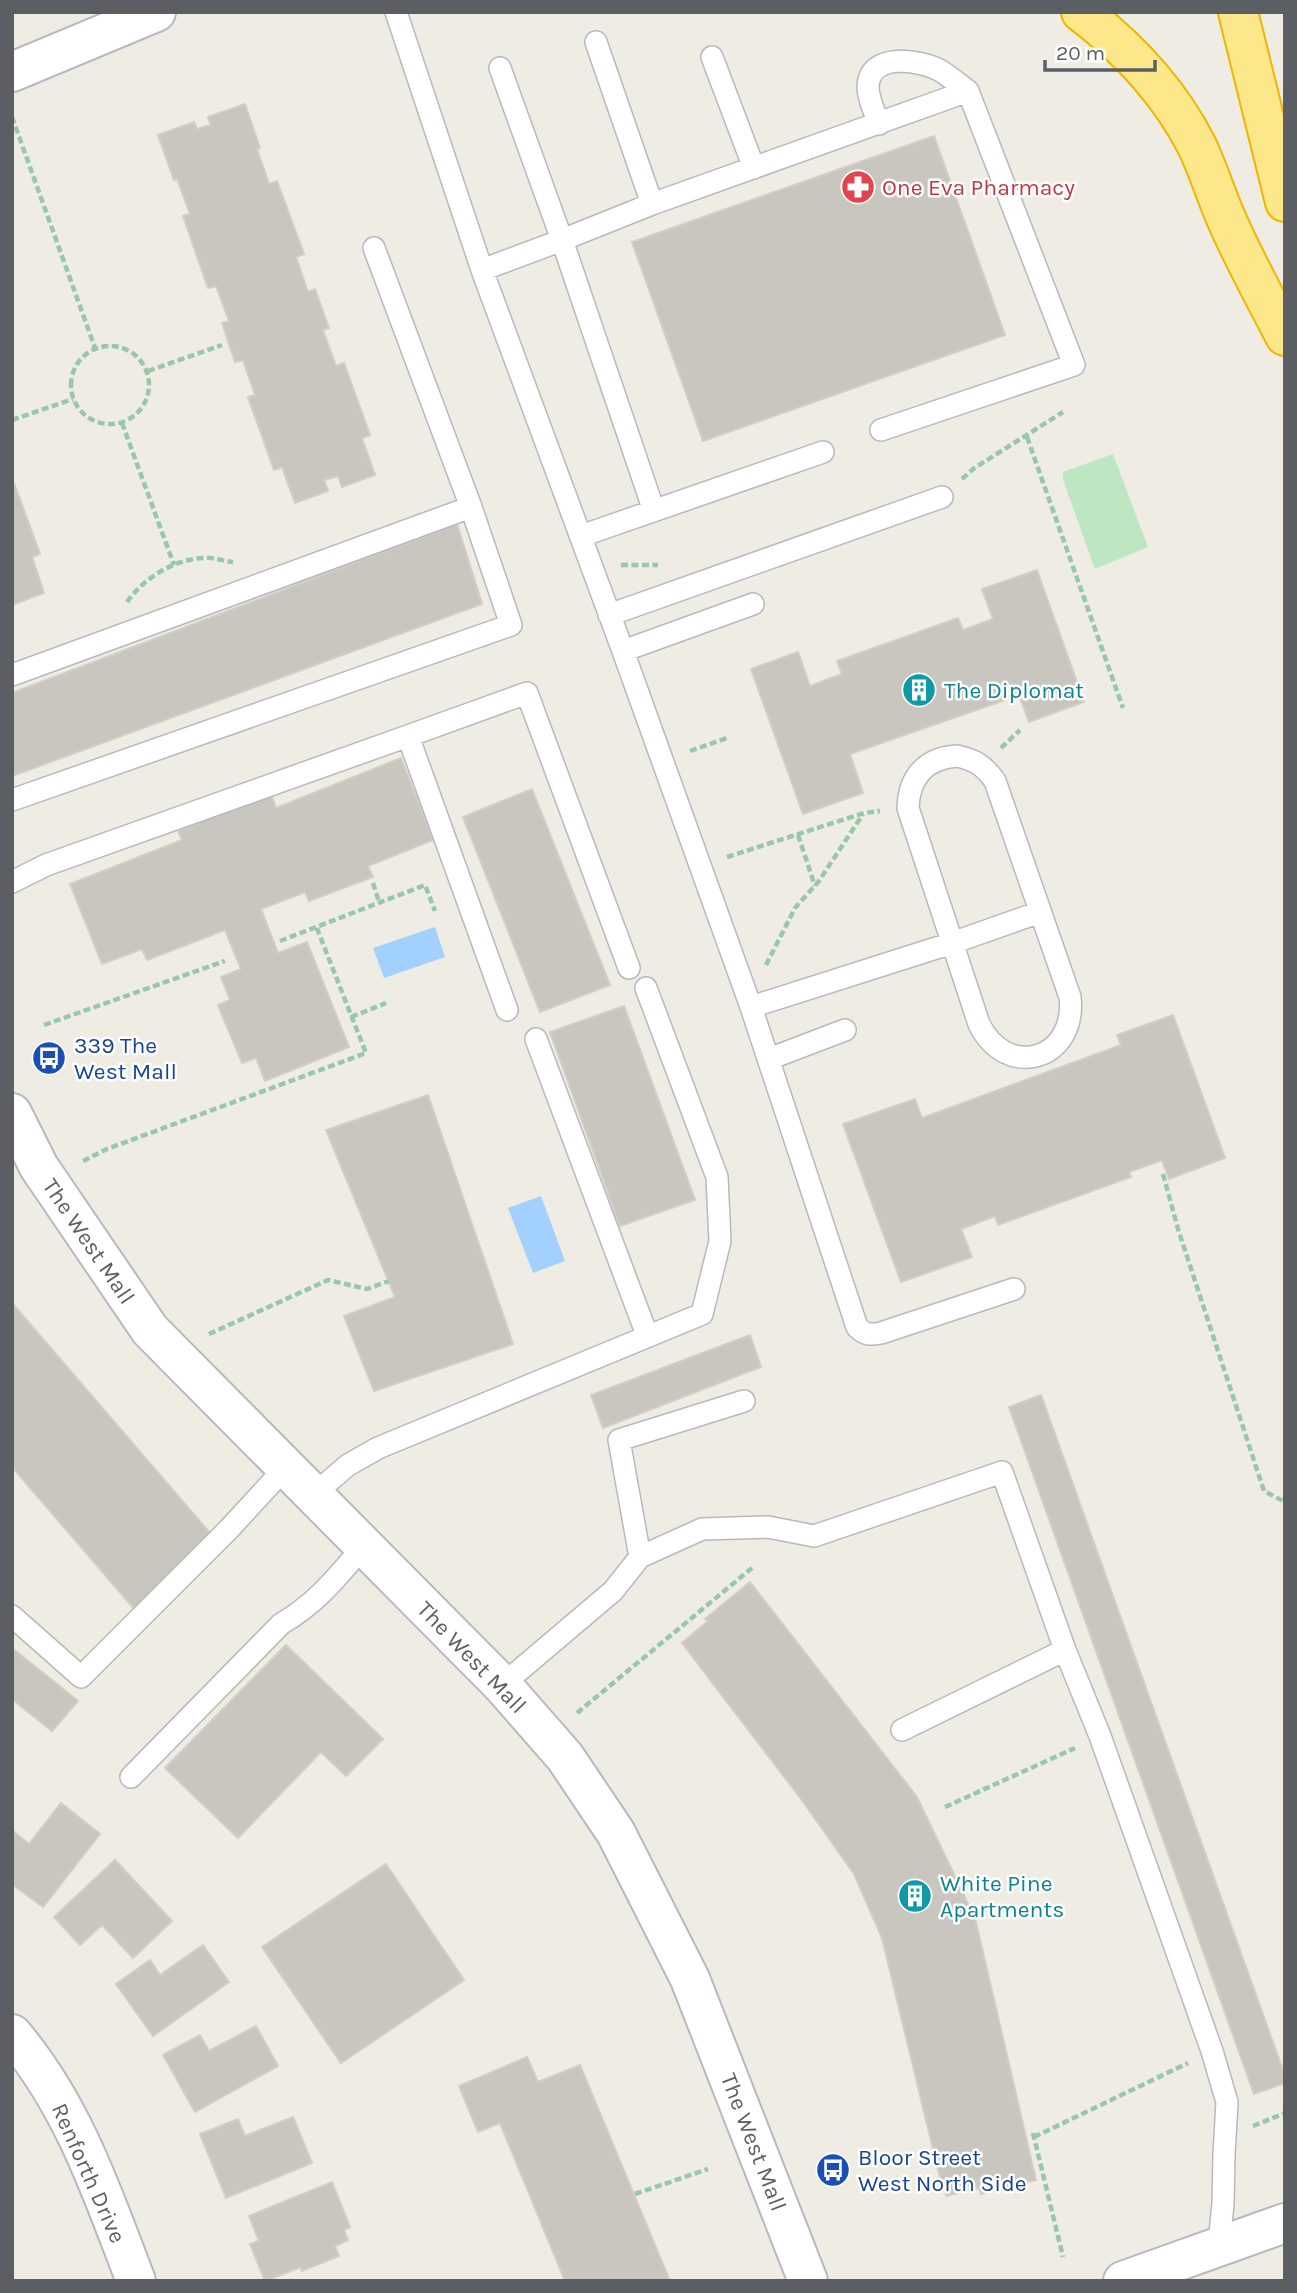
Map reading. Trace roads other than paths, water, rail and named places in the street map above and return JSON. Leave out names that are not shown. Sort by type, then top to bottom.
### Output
[{"type":"highway","points":[[1081,12],[1116,40],[1136,61],[1178,115],[1196,145],[1228,224],[1285,336]]},
{"type":"highway","points":[[1238,12],[1285,202]]},
{"type":"main road","points":[[12,72],[156,12]]},
{"type":"main road","name":"The West Mall","points":[[12,1113],[39,1167],[150,1330],[502,1685],[565,1757],[616,1833],[690,1979],[808,2281]]},
{"type":"main road","name":"Renforth Drive","points":[[12,2034],[28,2053],[68,2118],[89,2159],[136,2281]]},
{"type":"main road","points":[[1123,2281],[1285,2223]]},
{"type":"lane","points":[[396,12],[482,270],[624,651],[751,1007],[857,1327],[870,1335],[881,1333],[1014,1289]]},
{"type":"lane","points":[[596,42],[652,204]]},
{"type":"lane","points":[[712,57],[754,168]]},
{"type":"lane","points":[[879,124],[868,88],[873,74],[891,61],[921,63],[940,70],[968,91],[1074,365],[881,430]]},
{"type":"lane","points":[[500,68],[654,511]]},
{"type":"lane","points":[[482,270],[652,204],[968,91]]},
{"type":"lane","points":[[12,800],[511,625],[471,507],[374,248]]},
{"type":"lane","points":[[581,537],[823,452]]},
{"type":"lane","points":[[609,615],[942,497]]},
{"type":"lane","points":[[12,676],[471,507]]},
{"type":"lane","points":[[624,651],[753,604]]},
{"type":"lane","points":[[12,882],[46,865],[527,693],[629,968]]},
{"type":"lane","points":[[408,736],[507,1010]]},
{"type":"lane","points":[[957,756],[971,759],[983,765],[995,781],[1040,912],[1070,997],[1072,1013],[1068,1029],[1059,1043],[1030,1057],[1013,1056],[998,1050],[986,1038],[979,1024],[908,808],[912,781],[931,761],[957,756]]},
{"type":"lane","points":[[751,1007],[1040,912]]},
{"type":"lane","points":[[313,1495],[348,1465],[377,1448],[702,1314],[720,1241],[717,1177],[646,988]]},
{"type":"lane","points":[[769,1059],[845,1030]]},
{"type":"lane","points":[[536,1040],[647,1335]]},
{"type":"lane","points":[[640,1557],[618,1440],[744,1401]]},
{"type":"lane","points":[[12,1615],[82,1677],[229,1530],[287,1466]]},
{"type":"lane","points":[[502,1685],[613,1591],[640,1557],[702,1529],[768,1527],[814,1536],[1002,1472],[1065,1650],[1100,1736],[1212,2051],[1227,2102],[1219,2245]]},
{"type":"lane","points":[[131,1777],[281,1625],[321,1596],[363,1546]]},
{"type":"lane","points":[[901,1730],[1065,1650]]},
{"type":"water","points":[[435,927],[445,957],[384,978],[373,948]]},
{"type":"water","points":[[541,1196],[565,1261],[533,1273],[508,1208]]},
{"type":"place","name":"One Eva Pharmacy","points":[[858,187]]},
{"type":"place","name":"The Diplomat","points":[[919,690]]},
{"type":"place","name":"339 The West Mall","points":[[49,1058]]},
{"type":"place","name":"White Pine Apartments","points":[[915,1896]]},
{"type":"place","name":"Bloor Street West North Side","points":[[833,2170]]}]
